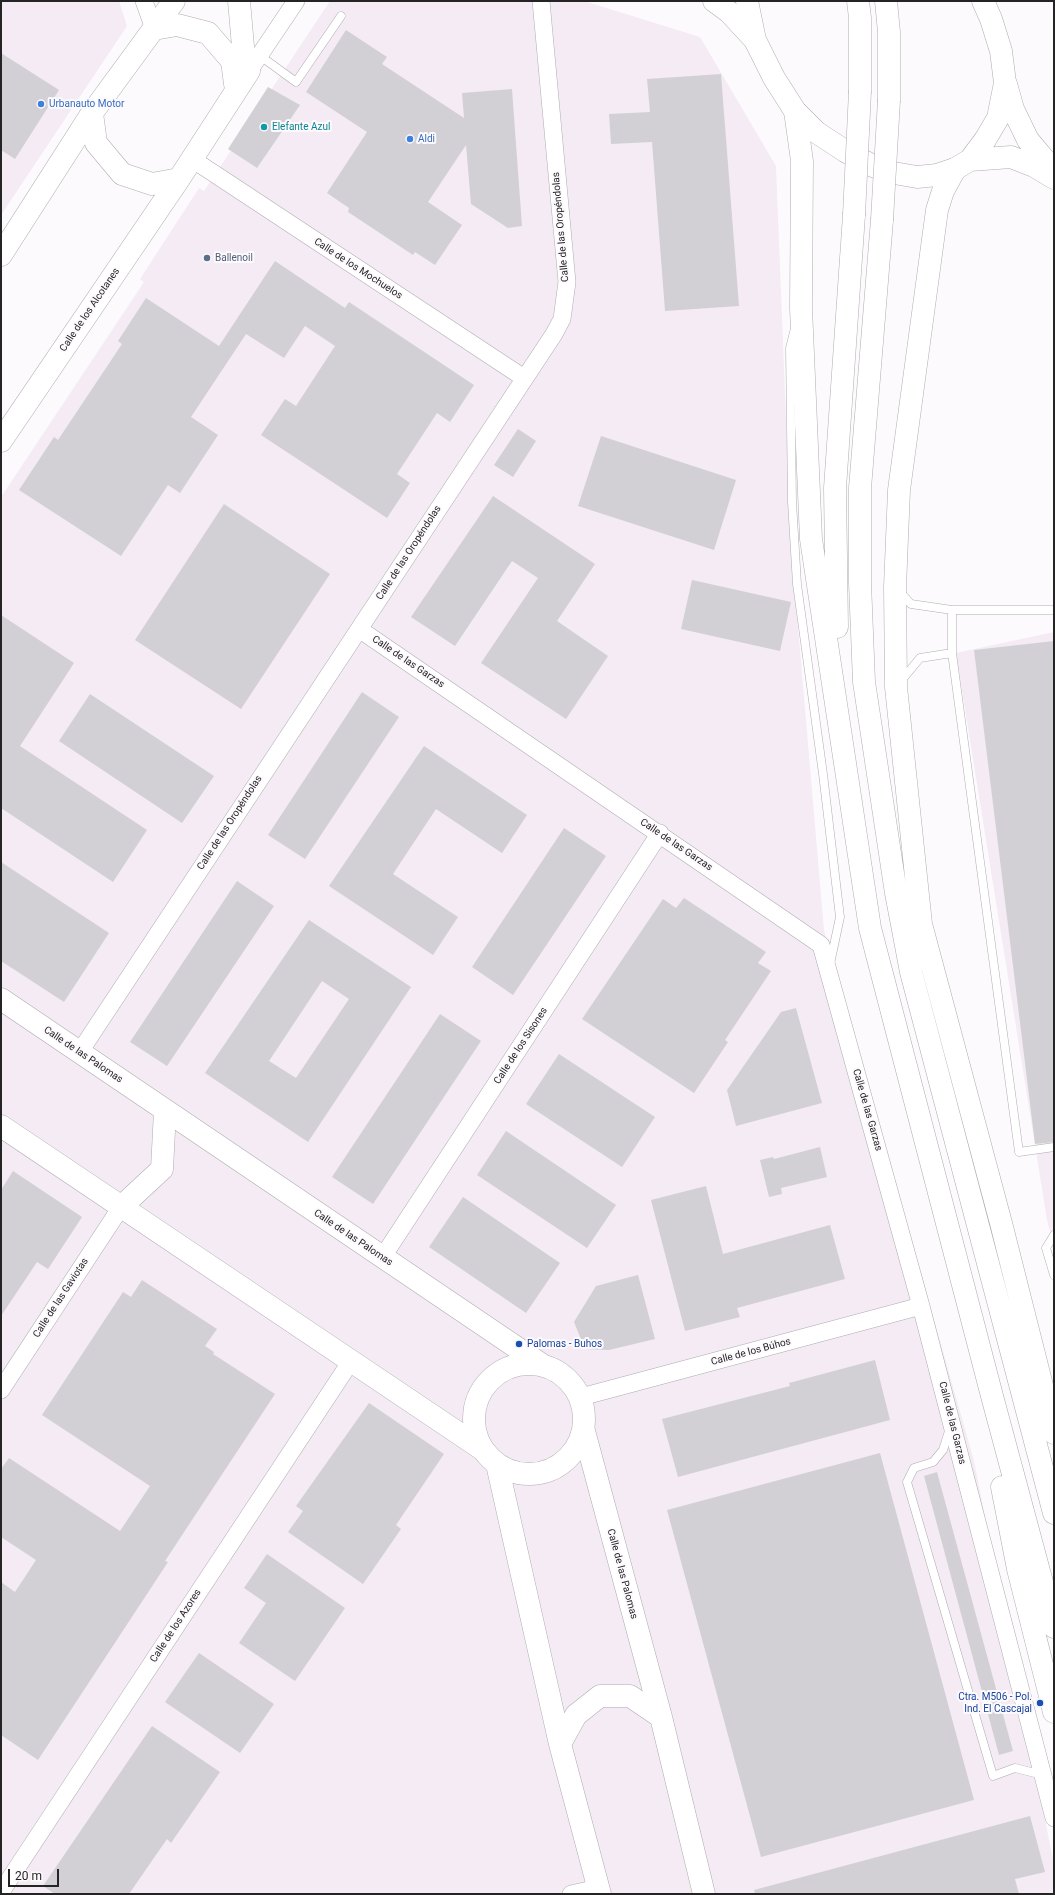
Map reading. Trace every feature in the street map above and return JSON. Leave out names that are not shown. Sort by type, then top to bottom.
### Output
[{"type":"main road","points":[[1,256],[92,113],[174,1]]},
{"type":"main road","points":[[239,1],[244,58],[254,63]]},
{"type":"main road","points":[[714,1],[729,12],[755,40]]},
{"type":"main road","points":[[747,1],[755,40],[774,78],[795,111],[816,132],[845,151],[874,166],[894,173],[917,177],[937,175],[962,164],[1011,158],[1034,166],[1054,178]]},
{"type":"main road","points":[[840,725],[835,565],[835,488],[854,215],[860,91],[860,18],[858,1]]},
{"type":"main road","points":[[886,1],[889,32],[889,100],[882,220],[860,488],[860,584],[864,682],[896,893],[911,972],[1054,1513]]},
{"type":"main road","points":[[983,1],[991,19],[1001,50],[1005,83],[1013,109],[1028,140],[1054,171]]},
{"type":"main road","points":[[154,29],[177,25],[208,33],[232,60],[236,90]]},
{"type":"main road","name":"Calle de los Alcotanes","points":[[1,441],[179,179],[254,63]]},
{"type":"main road","points":[[1005,83],[998,118],[985,140],[962,164],[943,191],[937,210],[899,490],[895,587],[896,687],[921,924],[1001,1223],[1054,1433]]},
{"type":"main road","points":[[795,111],[802,161],[801,308],[811,539],[870,928],[1054,1627]]},
{"type":"main road","points":[[92,113],[96,142],[122,174],[152,184],[179,179]]},
{"type":"main road","name":"Calle de las Palomas","points":[[1,999],[382,1258],[541,1364]]},
{"type":"main road","points":[[121,1207],[162,1169],[165,1111]]},
{"type":"main road","points":[[1,1126],[482,1448],[497,1464],[513,1472],[531,1475],[549,1471],[565,1462],[577,1448],[584,1431],[585,1414],[580,1397],[571,1382],[558,1371],[541,1364],[522,1363],[504,1369],[489,1379],[478,1395],[474,1413],[475,1431],[482,1448]]},
{"type":"main road","points":[[992,1396],[995,1450],[1018,1569],[1054,1712]]},
{"type":"main road","name":"Calle de las Palomas","points":[[584,1431],[661,1717],[704,1894]]},
{"type":"main road","points":[[497,1464],[560,1744],[599,1891]]},
{"type":"main road","points":[[560,1744],[576,1715],[600,1696],[630,1696],[661,1717]]},
{"type":"street","points":[[144,1],[154,29]]},
{"type":"street","name":"Calle de los Alcotanes","points":[[254,63],[296,1]]},
{"type":"street","name":"Calle de las Oropéndolas","points":[[79,1053],[554,334],[562,319],[567,282],[541,1]]},
{"type":"street","name":"Calle de los Mochuelos","points":[[192,159],[524,378]]},
{"type":"street","name":"Calle de las Garzas","points":[[359,629],[822,945],[922,1306],[1054,1818]]},
{"type":"street","name":"Calle de los Sisones","points":[[382,1258],[660,833]]},
{"type":"street","name":"Calle de las Gaviotas","points":[[1,1390],[121,1207]]},
{"type":"street","points":[[1001,1223],[1054,1403]]},
{"type":"street","name":"Calle de los Búhos","points":[[580,1397],[922,1306]]},
{"type":"street","name":"Calle de los Azores","points":[[1,1892],[351,1361]]},
{"type":"street","points":[[571,1894],[599,1891]]},
{"type":"lane","points":[[254,63],[296,82],[341,16]]},
{"type":"lane","points":[[801,308],[790,348],[792,502],[797,584],[823,774],[840,916],[828,971]]},
{"type":"lane","points":[[895,587],[911,604],[952,610],[1054,610]]},
{"type":"lane","points":[[952,610],[952,653],[1019,1152],[1054,1147]]},
{"type":"lane","points":[[896,687],[920,658],[952,653]]},
{"type":"lane","points":[[1054,1235],[1046,1248],[1054,1275]]},
{"type":"lane","points":[[952,1424],[943,1450],[933,1462],[914,1468],[907,1482],[993,1776],[1015,1768],[1043,1774]]},
{"type":"shaded area","points":[[1,1],[119,1],[127,26],[1,215]]},
{"type":"shaded area","points":[[330,1],[584,1],[700,37],[776,166],[791,546],[824,930],[974,1461],[1054,1865],[1054,1894],[1,1894],[1,497],[144,282],[140,279],[199,188],[204,191]]},
{"type":"shaded area","points":[[1054,632],[1054,1246],[1047,1220],[956,653]]},
{"type":"building","points":[[346,30],[387,57],[382,64],[464,118],[462,93],[512,89],[522,226],[508,228],[471,204],[466,145],[428,202],[462,225],[435,265],[415,252],[413,255],[348,212],[349,208],[327,193],[367,132],[306,92]]},
{"type":"building","points":[[1,53],[59,90],[15,159],[1,150]]},
{"type":"building","points":[[721,74],[739,306],[665,311],[652,142],[611,144],[609,114],[650,112],[647,79]]},
{"type":"building","name":"Elefante Azul","points":[[268,87],[300,105],[257,168],[228,149]]},
{"type":"building","points":[[275,261],[345,308],[349,302],[474,385],[450,422],[437,413],[397,474],[410,483],[387,518],[261,435],[285,399],[296,406],[335,346],[305,326],[284,358],[246,334],[191,417],[218,435],[180,493],[168,485],[121,556],[19,490],[54,437],[58,440],[122,344],[118,341],[146,298],[219,346]]},
{"type":"building","points":[[518,429],[536,441],[513,477],[494,465]]},
{"type":"building","points":[[601,436],[736,480],[714,550],[578,506]]},
{"type":"building","points":[[493,496],[595,564],[557,621],[608,656],[566,719],[481,663],[538,578],[512,561],[455,646],[411,617]]},
{"type":"building","points":[[224,504],[330,574],[241,709],[135,640]]},
{"type":"building","points":[[692,580],[791,602],[780,651],[681,629]]},
{"type":"building","points":[[1,615],[74,663],[20,746],[147,830],[113,882],[1,808]]},
{"type":"building","points":[[1054,641],[1054,1142],[1035,1144],[974,650]]},
{"type":"building","points":[[362,692],[399,717],[305,859],[268,835]]},
{"type":"building","points":[[90,694],[214,776],[182,823],[59,741]]},
{"type":"building","points":[[424,746],[527,815],[502,853],[436,809],[393,874],[458,917],[433,955],[329,886]]},
{"type":"building","points":[[564,828],[606,856],[513,995],[472,967]]},
{"type":"building","points":[[1,862],[109,933],[64,1002],[1,961]]},
{"type":"building","points":[[237,881],[274,906],[167,1066],[130,1042]]},
{"type":"building","points":[[684,898],[766,952],[758,963],[771,971],[725,1040],[728,1042],[694,1093],[582,1019],[663,899],[676,908]]},
{"type":"building","points":[[309,920],[411,987],[308,1142],[205,1073]],"holes":[[[322,981],[349,999],[296,1078],[269,1061]]]},
{"type":"building","points":[[796,1008],[822,1103],[736,1126],[727,1090],[781,1012]]},
{"type":"building","points":[[440,1014],[481,1041],[373,1204],[332,1177]]},
{"type":"building","points":[[559,1054],[655,1117],[622,1167],[526,1104]]},
{"type":"building","points":[[506,1131],[616,1205],[587,1248],[477,1175]]},
{"type":"building","points":[[820,1147],[827,1177],[781,1188],[782,1194],[769,1197],[760,1160],[773,1157],[774,1159]]},
{"type":"building","points":[[13,1171],[82,1217],[48,1269],[37,1262],[1,1316],[1,1190]]},
{"type":"building","points":[[706,1186],[723,1254],[830,1225],[845,1279],[737,1308],[740,1317],[685,1331],[651,1200]]},
{"type":"building","points":[[463,1197],[560,1263],[526,1313],[429,1247]]},
{"type":"building","points":[[638,1275],[655,1339],[609,1350],[585,1349],[574,1322],[596,1286]]},
{"type":"building","points":[[142,1280],[217,1329],[205,1346],[214,1352],[213,1354],[275,1394],[165,1561],[168,1562],[38,1760],[1,1735],[1,1582],[15,1592],[36,1560],[1,1537],[1,1469],[9,1458],[120,1531],[150,1486],[42,1415],[123,1292],[131,1297]]},
{"type":"building","points":[[875,1360],[890,1420],[678,1477],[662,1419],[790,1386],[789,1383]]},
{"type":"building","points":[[369,1403],[444,1454],[396,1525],[401,1529],[363,1584],[288,1532],[303,1511],[296,1506]]},
{"type":"building","points":[[880,1453],[974,1800],[761,1857],[667,1510]]},
{"type":"building","points":[[937,1472],[1013,1751],[999,1755],[924,1476]]},
{"type":"building","points":[[267,1554],[345,1608],[295,1681],[239,1643],[266,1603],[244,1588]]},
{"type":"building","points":[[199,1653],[274,1704],[240,1753],[165,1702]]},
{"type":"building","points":[[152,1726],[220,1772],[171,1843],[167,1839],[129,1894],[55,1894],[43,1886]]},
{"type":"building","points":[[1030,1816],[1045,1872],[1015,1879],[1019,1894],[755,1894],[754,1890]]},
{"type":"place","name":"Urbanauto Motor","points":[[41,104]]},
{"type":"place","name":"Elefante Azul","points":[[264,127]]},
{"type":"place","name":"Aldi","points":[[410,139]]},
{"type":"place","name":"Ballenoil","points":[[207,258]]},
{"type":"place","name":"Palomas - Buhos","points":[[519,1344]]},
{"type":"place","name":"Ctra. M506 - Pol. Ind. El Cascajal","points":[[1040,1703]]}]
